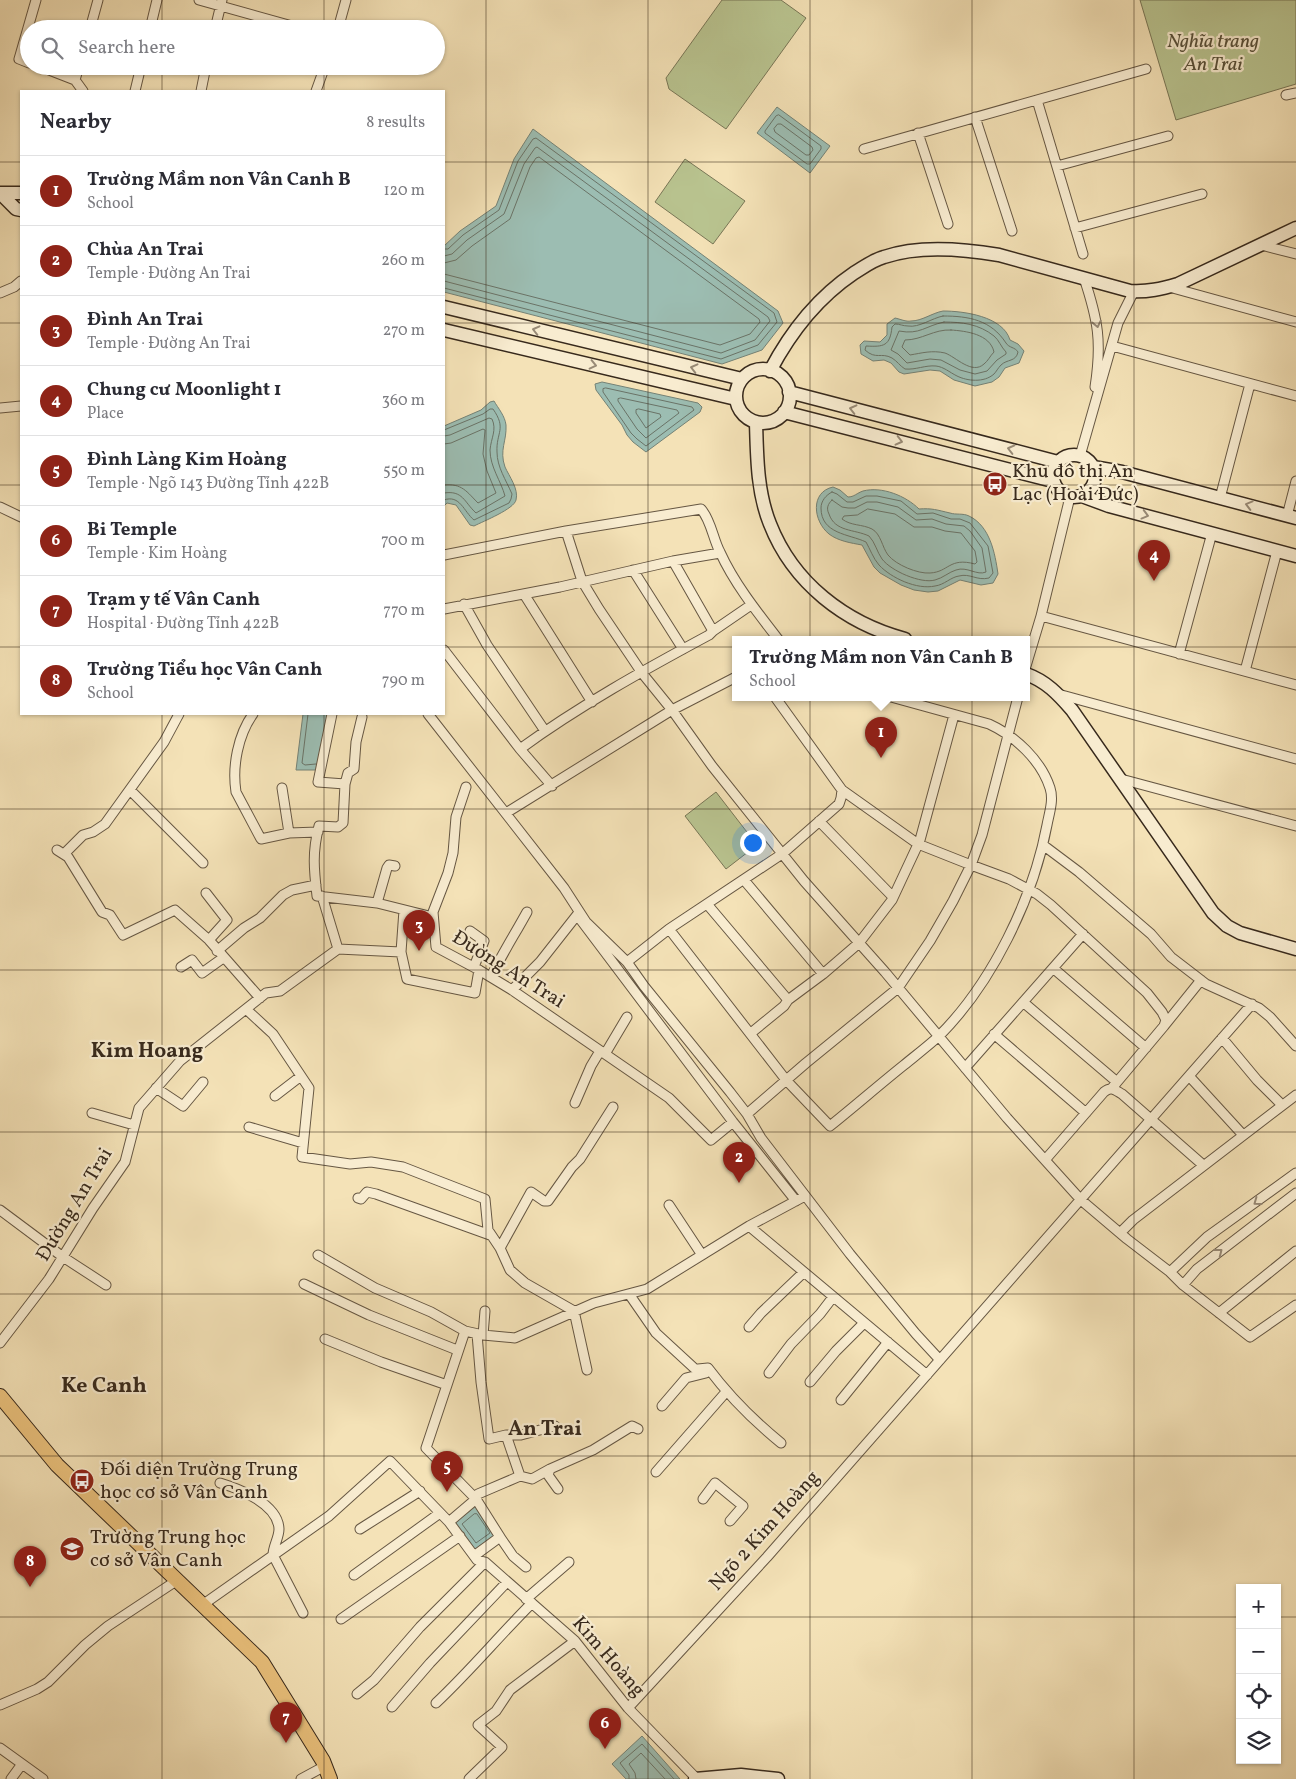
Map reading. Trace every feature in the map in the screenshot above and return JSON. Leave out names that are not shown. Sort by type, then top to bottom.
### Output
[{"type":"main road","points":[[0,1396],[58,1466],[262,1662],[327,1772]]},
{"type":"street","points":[[30,20],[36,0]]},
{"type":"street","points":[[92,20],[98,0]]},
{"type":"street","points":[[152,20],[157,0]]},
{"type":"street","points":[[199,0],[221,3],[275,20]]},
{"type":"street","points":[[340,20],[346,0]]},
{"type":"street","points":[[217,20],[221,3]]},
{"type":"street","points":[[864,149],[1146,69]]},
{"type":"street","points":[[62,75],[75,80],[82,90]]},
{"type":"street","points":[[75,80],[76,75]]},
{"type":"street","points":[[135,90],[139,75]]},
{"type":"street","points":[[201,90],[204,75]]},
{"type":"street","points":[[316,90],[322,75]]},
{"type":"street","points":[[1286,95],[1296,93]]},
{"type":"street","points":[[1037,100],[1083,254]]},
{"type":"street","points":[[975,117],[1012,232]]},
{"type":"street","points":[[918,133],[948,224]]},
{"type":"street","points":[[1056,166],[1168,136]]},
{"type":"street","points":[[0,193],[20,193]]},
{"type":"street","points":[[0,193],[20,210]]},
{"type":"street","points":[[1075,228],[1202,194]]},
{"type":"street","points":[[770,371],[792,334],[822,298],[863,267],[885,256],[946,250],[977,251],[1134,291],[1147,292],[1169,287],[1192,278],[1296,228]]},
{"type":"street","points":[[1261,244],[1296,254]]},
{"type":"street","points":[[1084,278],[1092,301],[1099,333],[1096,397]]},
{"type":"street","points":[[0,292],[14,287],[20,282]]},
{"type":"street","points":[[1169,287],[1296,322]]},
{"type":"street","points":[[1080,456],[1122,314],[1134,291]]},
{"type":"street","points":[[445,307],[742,379]]},
{"type":"street","points":[[445,330],[736,399]]},
{"type":"street","points":[[1112,346],[1296,396]]},
{"type":"street","points":[[757,370],[770,371],[781,377],[787,384],[789,401],[784,412],[773,421],[756,422],[741,412],[736,399],[737,387],[748,373],[757,370]]},
{"type":"street","points":[[1220,498],[1250,384]]},
{"type":"street","points":[[789,392],[1058,462]]},
{"type":"street","points":[[0,408],[20,406]]},
{"type":"street","points":[[784,412],[1053,481]]},
{"type":"street","points":[[756,422],[758,474],[762,496],[769,524],[784,551],[808,582],[836,608],[892,636]]},
{"type":"street","points":[[1030,653],[1076,496],[1092,487],[1095,473],[1089,461],[1080,456],[1070,455],[1058,462],[1052,474],[1056,488],[1061,493],[1076,496],[1296,556]]},
{"type":"street","points":[[1093,467],[1122,472],[1291,517],[1296,481]]},
{"type":"street","points":[[0,507],[20,517]]},
{"type":"street","points":[[445,555],[566,530],[701,509],[720,553],[751,605],[776,636]]},
{"type":"street","points":[[566,530],[582,582],[642,672],[712,766],[804,881],[1081,1200],[1170,1272],[1183,1285],[1250,1337],[1296,1305]]},
{"type":"street","points":[[1179,654],[1212,533]]},
{"type":"street","points":[[1245,672],[1277,551]]},
{"type":"street","points":[[445,609],[720,553]]},
{"type":"street","points":[[673,561],[713,631]]},
{"type":"street","points":[[633,570],[683,649]]},
{"type":"street","points":[[524,594],[592,702]]},
{"type":"street","points":[[464,604],[487,645],[545,731]]},
{"type":"street","points":[[520,749],[592,702],[709,635],[751,605]]},
{"type":"street","points":[[1041,616],[1296,685]]},
{"type":"street","points":[[445,651],[520,749],[552,786]]},
{"type":"street","points":[[1030,675],[1050,686],[1076,716],[1212,912],[1227,926],[1240,933],[1296,949]]},
{"type":"street","points":[[506,813],[672,710],[732,679]]},
{"type":"street","points":[[1057,694],[1296,759]]},
{"type":"street","points":[[778,701],[842,790],[918,844],[971,866],[1009,879],[1051,905],[1147,993],[1162,1012],[1166,1020],[1164,1026]]},
{"type":"street","points":[[669,929],[786,1080],[830,1126],[938,1036],[959,1012],[989,971],[1011,930],[1043,845],[1051,807],[1051,789],[1031,756],[1019,742],[1008,734],[989,724],[905,701]]},
{"type":"street","points":[[747,1114],[898,988],[930,942],[954,901],[971,866],[982,835],[1017,701]]},
{"type":"street","points":[[178,715],[164,742],[106,824],[93,832],[83,835],[61,852],[68,857],[102,912],[110,915],[123,935],[175,910],[209,940],[260,998]]},
{"type":"street","points":[[251,715],[239,741],[235,784],[236,792],[261,838],[289,833],[318,832]]},
{"type":"street","points":[[332,715],[318,782],[345,784]]},
{"type":"street","points":[[429,715],[564,888],[586,922],[627,962],[644,986],[747,1114],[760,1138],[805,1196],[874,1283],[940,1360]]},
{"type":"street","points":[[751,1033],[784,1006],[788,1000],[859,944],[893,897],[918,844],[954,715]]},
{"type":"street","points":[[362,717],[358,728],[354,769],[348,773],[345,784],[343,823],[338,827],[319,826],[313,858],[317,896],[322,896],[338,949],[401,952]]},
{"type":"street","points":[[1120,779],[1296,826]]},
{"type":"street","points":[[433,917],[433,912],[453,854],[456,817],[466,787]]},
{"type":"street","points":[[282,788],[289,833]]},
{"type":"street","points":[[130,790],[203,864]]},
{"type":"street","points":[[627,962],[669,929],[782,854],[838,804],[842,798],[842,790]]},
{"type":"street","points":[[819,821],[893,897]]},
{"type":"street","points":[[1043,845],[1079,872],[1151,934],[1171,956],[1201,980],[1252,1004],[1270,1017],[1296,1046]]},
{"type":"street","points":[[377,903],[386,868],[390,865],[395,866]]},
{"type":"street","points":[[744,880],[823,974]]},
{"type":"street","points":[[181,967],[192,960],[202,973],[244,928],[260,918],[282,895],[292,890],[316,885]]},
{"type":"street","points":[[206,893],[227,920],[209,940]]},
{"type":"street","name":"Đường An Trai","points":[[322,896],[377,903],[433,917],[436,947],[477,968],[512,990],[669,1098],[710,1140],[733,1122]]},
{"type":"street","points":[[707,904],[788,1000]]},
{"type":"street","points":[[404,910],[401,952],[407,979],[475,993],[477,968],[484,941],[470,931]]},
{"type":"street","points":[[491,977],[527,912]]},
{"type":"street","points":[[512,990],[540,962],[577,915],[733,1122],[796,1201]]},
{"type":"street","points":[[965,1068],[1083,934]]},
{"type":"street","name":"Đường An Trai","points":[[0,1343],[49,1279],[93,1208],[125,1162],[139,1108],[156,1088],[180,1062],[266,993],[280,991],[338,949]]},
{"type":"street","points":[[1053,968],[1146,1048]]},
{"type":"street","points":[[1045,1160],[1104,1092],[1114,1085],[1201,980]]},
{"type":"street","points":[[1023,1002],[1122,1094],[1204,1165]]},
{"type":"street","name":"Ngõ 2 Kim Hoàng","points":[[628,1708],[767,1557],[1252,1004]]},
{"type":"street","points":[[246,1009],[273,1034],[309,1088],[302,1157],[350,1164],[371,1162],[404,1167],[435,1181],[486,1199],[488,1230],[500,1248],[510,1270],[525,1283],[574,1312],[587,1370]]},
{"type":"street","points":[[575,1103],[590,1066],[628,1017]]},
{"type":"street","points":[[994,1034],[1086,1113]]},
{"type":"street","points":[[1222,1038],[1257,1080],[1282,1105]]},
{"type":"street","points":[[275,1096],[301,1076]]},
{"type":"street","points":[[1189,1076],[1243,1135]]},
{"type":"street","points":[[156,1088],[183,1106],[202,1082]]},
{"type":"street","points":[[1120,1233],[1133,1220],[1296,1094]]},
{"type":"street","points":[[500,1248],[532,1192],[544,1201],[548,1201],[572,1167],[580,1159],[613,1107]]},
{"type":"street","points":[[92,1113],[134,1125]]},
{"type":"street","points":[[249,1127],[303,1142]]},
{"type":"street","points":[[1170,1272],[1208,1237],[1296,1172]]},
{"type":"street","points":[[358,1198],[367,1192],[376,1194],[490,1235]]},
{"type":"street","points":[[1183,1285],[1197,1269],[1296,1193]]},
{"type":"street","points":[[318,1255],[374,1288],[432,1312],[465,1331],[515,1338],[594,1303],[647,1289],[749,1226],[805,1196]]},
{"type":"street","points":[[669,1205],[702,1255]]},
{"type":"street","points":[[0,1210],[63,1257],[106,1285]]},
{"type":"street","points":[[749,1226],[927,1375]]},
{"type":"street","points":[[1219,1312],[1296,1251]]},
{"type":"street","points":[[749,1327],[804,1272]]},
{"type":"street","points":[[304,1284],[369,1315],[457,1350]]},
{"type":"street","points":[[629,1294],[656,1333],[694,1368],[708,1368],[726,1392],[781,1443]]},
{"type":"street","points":[[770,1373],[790,1344],[833,1297]]},
{"type":"street","points":[[485,1311],[480,1334],[480,1382],[488,1439],[506,1435],[521,1435],[555,1426]]},
{"type":"street","points":[[810,1382],[864,1323]]},
{"type":"street","points":[[465,1331],[457,1350],[426,1448],[476,1499],[513,1556],[526,1567]]},
{"type":"street","points":[[325,1339],[381,1362],[447,1385]]},
{"type":"street","points":[[841,1400],[888,1342]]},
{"type":"street","points":[[662,1406],[686,1378],[705,1374],[709,1370]]},
{"type":"street","points":[[656,1472],[726,1392]]},
{"type":"street","points":[[448,1522],[476,1499],[478,1494],[520,1476],[532,1479],[593,1450],[632,1426],[638,1429]]},
{"type":"street","points":[[506,1435],[520,1476]]},
{"type":"street","name":"Kim Hoàng","points":[[273,1555],[329,1516],[390,1461],[448,1522],[477,1560],[485,1562],[575,1641],[628,1708],[695,1779]]},
{"type":"street","points":[[550,1469],[548,1475],[558,1489]]},
{"type":"street","points":[[220,1483],[236,1488],[266,1506],[277,1517],[279,1530],[273,1555],[303,1613]]},
{"type":"street","points":[[704,1499],[715,1483],[743,1506],[730,1521]]},
{"type":"street","points":[[360,1529],[420,1491]]},
{"type":"street","points":[[354,1575],[440,1513]]},
{"type":"street","points":[[341,1619],[460,1536]]},
{"type":"street","points":[[474,1556],[500,1537]]},
{"type":"street","points":[[202,1606],[273,1555]]},
{"type":"street","points":[[356,1694],[374,1680],[420,1627],[485,1562]]},
{"type":"street","points":[[436,1703],[460,1680],[529,1601],[569,1562]]},
{"type":"street","points":[[0,1705],[48,1682],[78,1651],[108,1626],[176,1581]]},
{"type":"street","points":[[392,1708],[430,1663],[507,1582]]},
{"type":"street","points":[[470,1779],[502,1747],[478,1725],[496,1711],[510,1690],[575,1641]]},
{"type":"street","points":[[0,1748],[43,1779]]},
{"type":"street","points":[[11,1779],[22,1764]]},
{"type":"street","points":[[301,1779],[327,1772]]},
{"type":"street","points":[[695,1779],[741,1775],[778,1779]]},
{"type":"green space","points":[[722,0],[781,0],[806,18],[726,129],[669,89],[666,78]]},
{"type":"green space","name":"Nghĩa trang An Trai","points":[[1140,0],[1296,0],[1296,84],[1176,120]]},
{"type":"green space","points":[[685,159],[745,201],[713,244],[655,202]]},
{"type":"green space","points":[[716,792],[757,845],[726,869],[685,816]]},
{"type":"water","points":[[777,107],[830,146],[810,173],[757,133]]},
{"type":"water","points":[[533,129],[778,311],[783,323],[762,350],[722,364],[445,292],[445,245],[460,231],[496,206],[514,159]]},
{"type":"water","points":[[943,311],[981,316],[999,325],[1006,332],[1010,340],[1018,344],[1024,351],[1019,363],[1005,368],[999,377],[992,382],[975,386],[954,380],[940,371],[930,370],[904,374],[899,372],[891,363],[884,360],[873,361],[861,354],[860,345],[864,341],[880,342],[887,335],[887,324],[895,318],[915,321]]},
{"type":"water","points":[[602,382],[698,403],[702,407],[700,412],[646,452],[627,435],[622,425],[596,390],[595,384]]},
{"type":"water","points":[[494,401],[503,415],[506,425],[503,461],[517,496],[510,507],[474,526],[470,525],[456,505],[447,503],[445,505],[445,426],[481,410]]},
{"type":"water","points":[[833,487],[848,497],[863,491],[886,491],[901,496],[919,509],[934,509],[969,516],[982,526],[990,541],[998,574],[993,583],[981,585],[960,580],[938,591],[928,592],[914,590],[901,585],[880,573],[874,567],[862,545],[836,538],[829,534],[820,522],[816,508],[817,501],[820,495]]},
{"type":"water","points":[[303,715],[332,715],[320,770],[296,770]]},
{"type":"water","points":[[477,1505],[498,1535],[474,1550],[454,1523]]},
{"type":"water","points":[[642,1736],[680,1779],[626,1779],[612,1764]]},
{"type":"place","name":"Khu đô thị An Lạc (Hoài Đức)","points":[[995,484]]},
{"type":"place","name":"Chung cư Moonlight 1","points":[[1154,581]]},
{"type":"place","name":"Trường Mầm non Vân Canh B","points":[[881,758]]},
{"type":"place","name":"Đình An Trai","points":[[419,951]]},
{"type":"place","name":"Chùa An Trai","points":[[739,1183]]},
{"type":"place","name":"Đối diện Trường Trung học cơ sở Vân Canh","points":[[82,1481]]},
{"type":"place","name":"Đình Làng Kim Hoàng","points":[[447,1492]]},
{"type":"place","name":"Trường Trung học cơ sở Vân Canh","points":[[72,1549]]},
{"type":"place","name":"Trường Tiểu học Vân Canh","points":[[30,1587]]},
{"type":"place","name":"Trạm y tế Vân Canh","points":[[286,1743]]},
{"type":"place","name":"Bi Temple","points":[[605,1749]]},
{"type":"district","name":"Kim Hoang","points":[[147,1051]]},
{"type":"district","name":"Ke Canh","points":[[104,1386]]},
{"type":"district","name":"An Trai","points":[[545,1429]]}]
